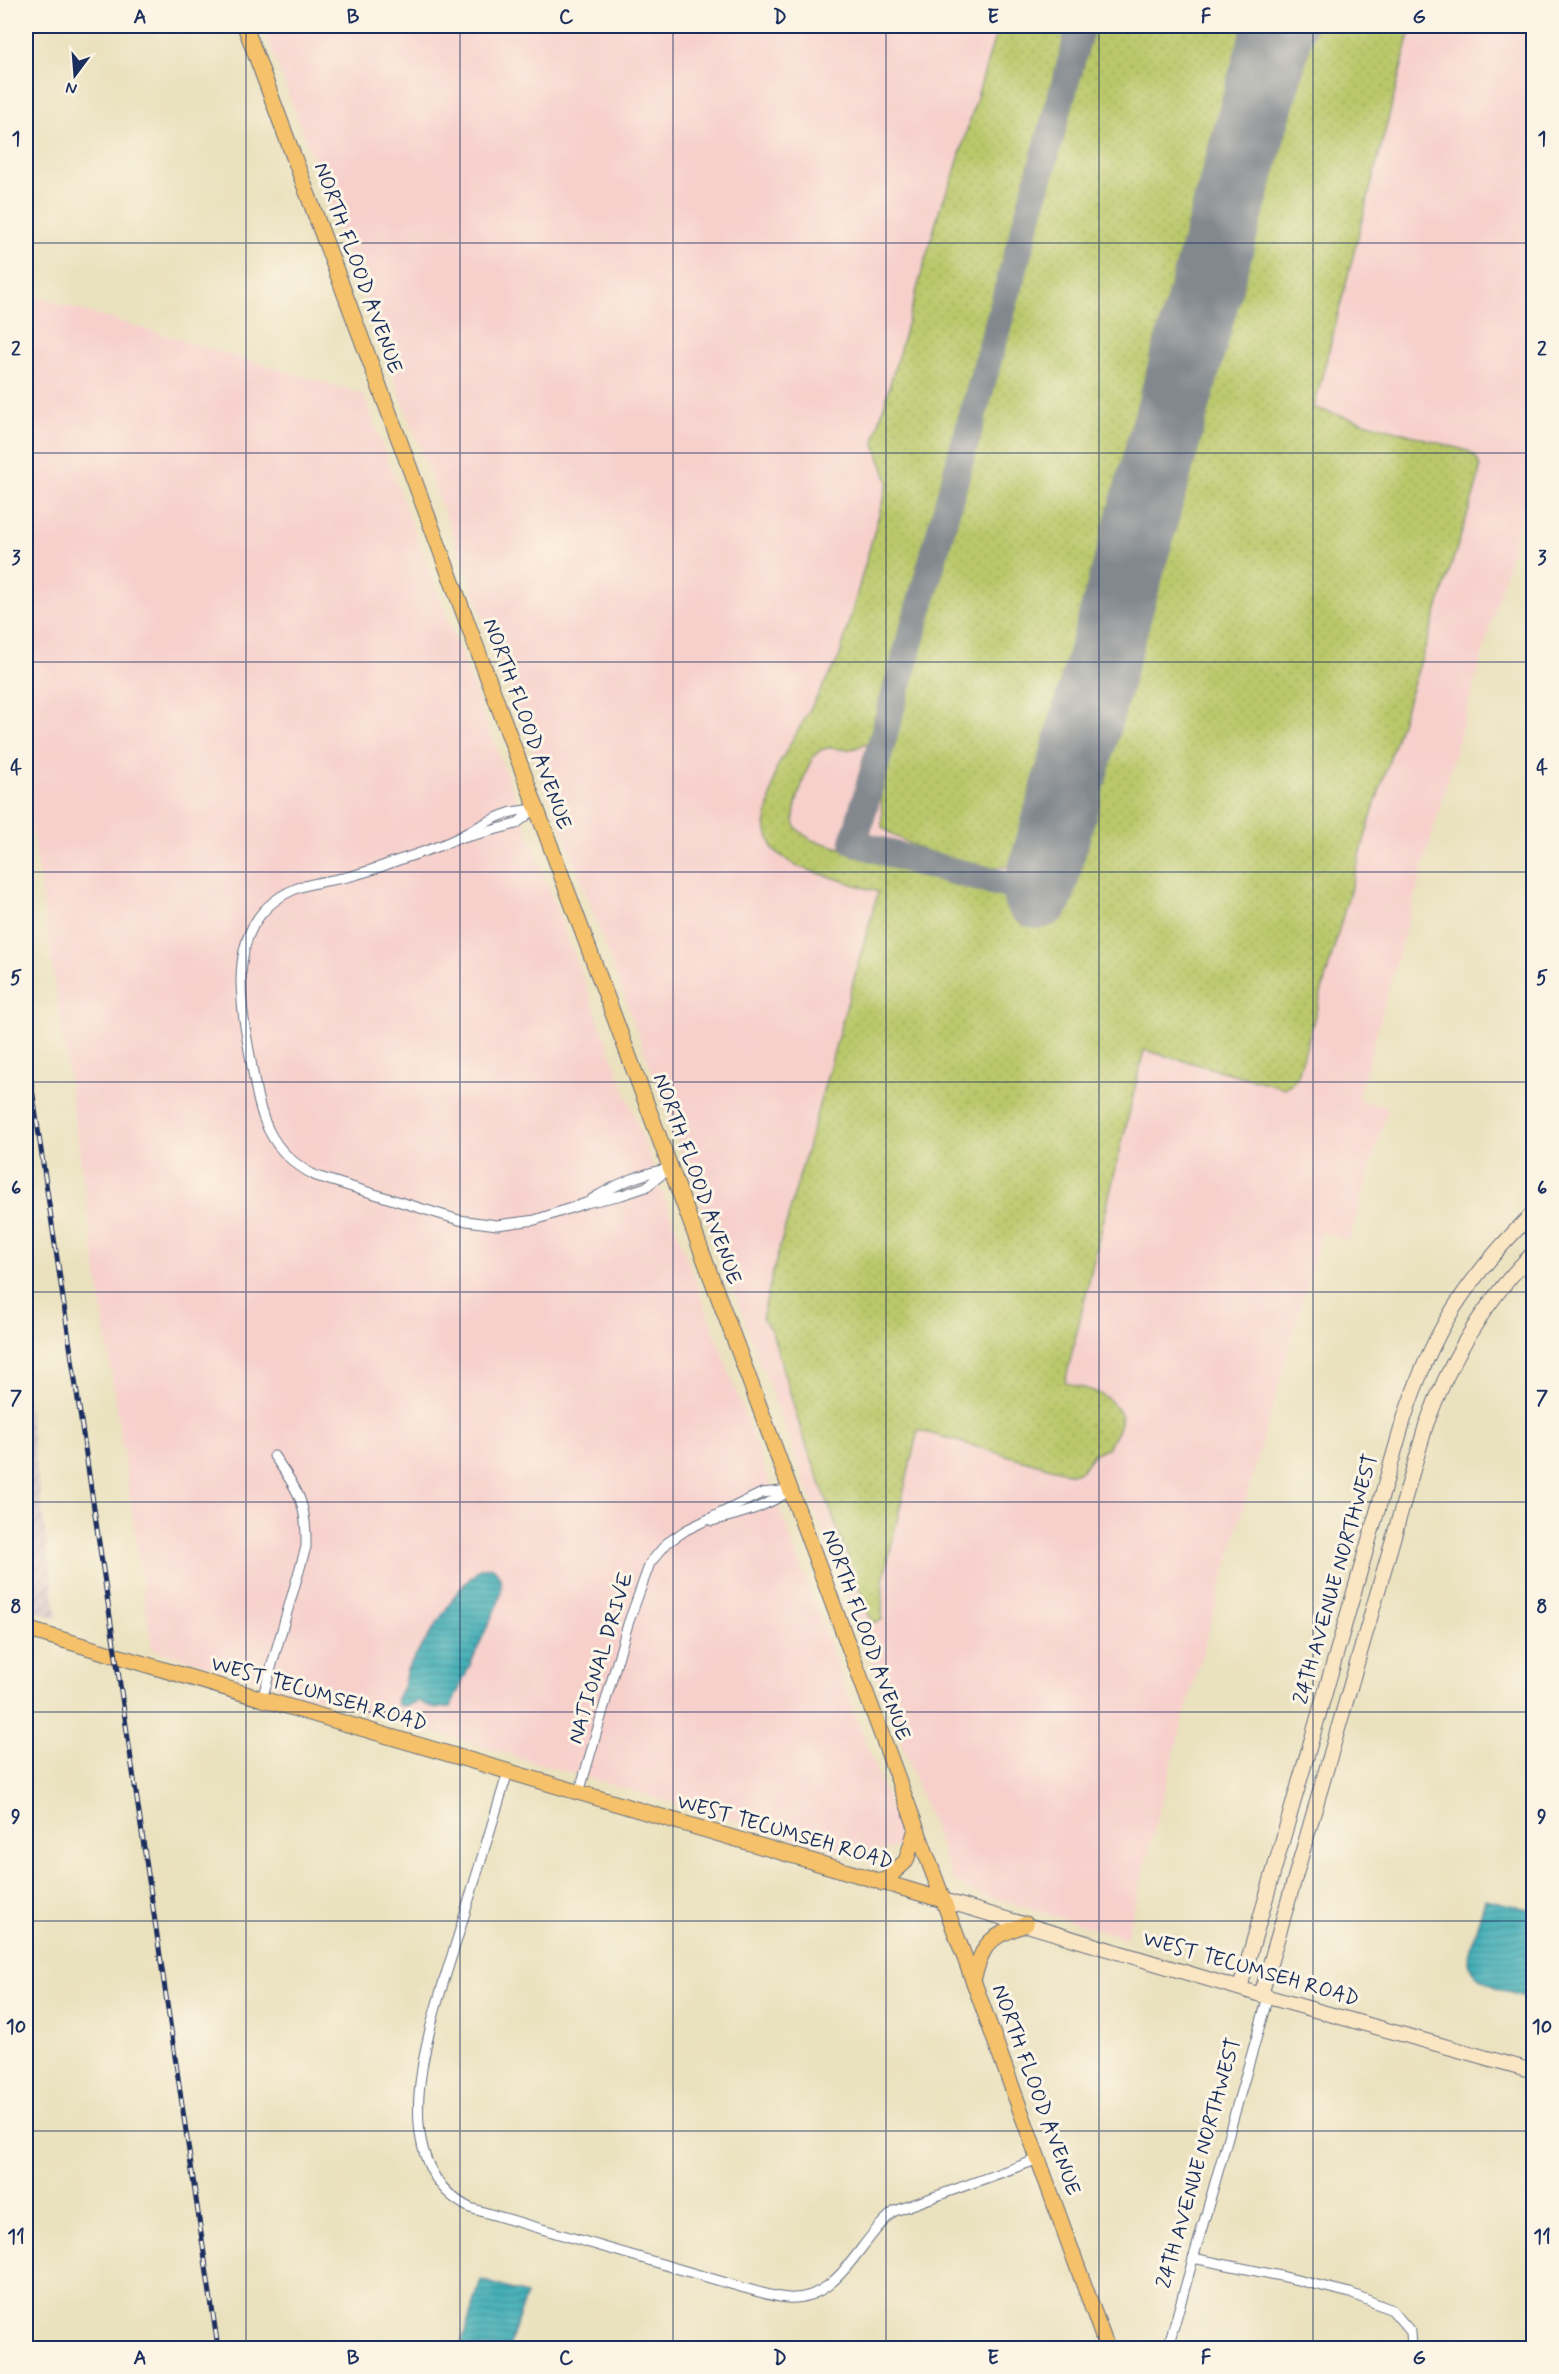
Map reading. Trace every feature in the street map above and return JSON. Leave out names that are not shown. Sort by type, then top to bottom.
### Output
[{"type":"main road","name":"NORTH FLOOD AVENUE","points":[[245,26],[973,1980],[1107,2349]]},
{"type":"main road","name":"24TH AVENUE NORTHWEST","points":[[1240,1988],[1419,1373],[1447,1318],[1470,1282],[1497,1248],[1533,1212]]},
{"type":"main road","name":"24TH AVENUE NORTHWEST","points":[[1265,1996],[1429,1417],[1445,1377],[1475,1323],[1499,1290],[1533,1252]]},
{"type":"main road","name":"WEST TECUMSEH ROAD","points":[[26,1629],[1265,1996],[1533,2071]]},
{"type":"main road","points":[[882,1883],[906,1861],[916,1829]]},
{"type":"main road","points":[[973,1980],[988,1943],[1026,1924]]},
{"type":"street","points":[[536,809],[516,824],[452,840],[378,868],[302,886],[280,897],[268,907],[251,928],[242,951],[240,982],[260,1111],[268,1132],[281,1150],[307,1171],[376,1195],[459,1220],[484,1225],[512,1225],[535,1220],[586,1203],[618,1183],[647,1172],[670,1168]]},
{"type":"street","points":[[262,1699],[306,1547],[307,1522],[300,1495],[274,1456]]},
{"type":"street","name":"NATIONAL DRIVE","points":[[579,1793],[628,1624],[646,1572],[656,1554],[667,1543],[700,1523],[762,1493],[790,1491]]},
{"type":"street","points":[[508,1772],[420,2067],[419,2120],[426,2159],[438,2184],[450,2195],[465,2205],[482,2211],[744,2288],[780,2298],[795,2298],[812,2295],[835,2281],[876,2228],[895,2211],[1039,2158]]},
{"type":"street","name":"24TH AVENUE NORTHWEST","points":[[1170,2340],[1265,1996]]},
{"type":"street","points":[[1193,2258],[1350,2293],[1392,2310],[1411,2332],[1412,2349]]},
{"type":"shaded area","points":[[263,26],[1533,26],[1533,474],[1358,1099],[1388,1108],[1349,1241],[1322,1232],[1182,1724],[1126,1938],[963,1889],[963,1884],[957,1884],[952,1878]]},
{"type":"shaded area","points":[[26,294],[363,394],[602,1029],[904,1845],[856,1857],[152,1649],[26,788]]},
{"type":"shaded area","points":[[26,1394],[57,1618],[26,1608]]},
{"type":"green space","points":[[998,26],[1072,26],[872,740],[854,748],[828,748],[816,754],[805,775],[796,806],[794,820],[800,832],[812,840],[1059,909],[1307,26],[1412,26],[1314,408],[1468,451],[1474,455],[1480,469],[1475,491],[1369,823],[1298,1076],[1285,1088],[1144,1050],[1065,1382],[1098,1393],[1110,1401],[1122,1416],[1117,1432],[1107,1449],[1094,1453],[1081,1471],[1072,1474],[918,1430],[883,1581],[882,1620],[872,1623],[801,1431],[772,1332],[762,1318],[878,892],[796,866],[773,850],[765,826],[776,769],[839,658],[888,482],[874,441],[940,208],[954,174]]},
{"type":"green space","points":[[1090,26],[1256,26],[1021,863],[989,867],[949,859],[894,836],[882,827],[881,788],[899,712]]},
{"type":"water","points":[[493,1567],[501,1583],[499,1601],[451,1707],[435,1709],[418,1701],[406,1706],[398,1705],[396,1700],[403,1687],[407,1669],[460,1588],[481,1568]]},
{"type":"water","points":[[1485,1899],[1533,1910],[1533,1999],[1494,1987],[1476,1975],[1470,1967],[1471,1945]]},
{"type":"water","points":[[481,2280],[526,2294],[509,2348],[460,2348]]},
{"type":"taxiway","points":[[1038,893],[913,861],[854,842],[1081,26]]},
{"type":"runway","points":[[1038,893],[1279,26]]},
{"type":"railway","points":[[26,1048],[218,2348]]}]
